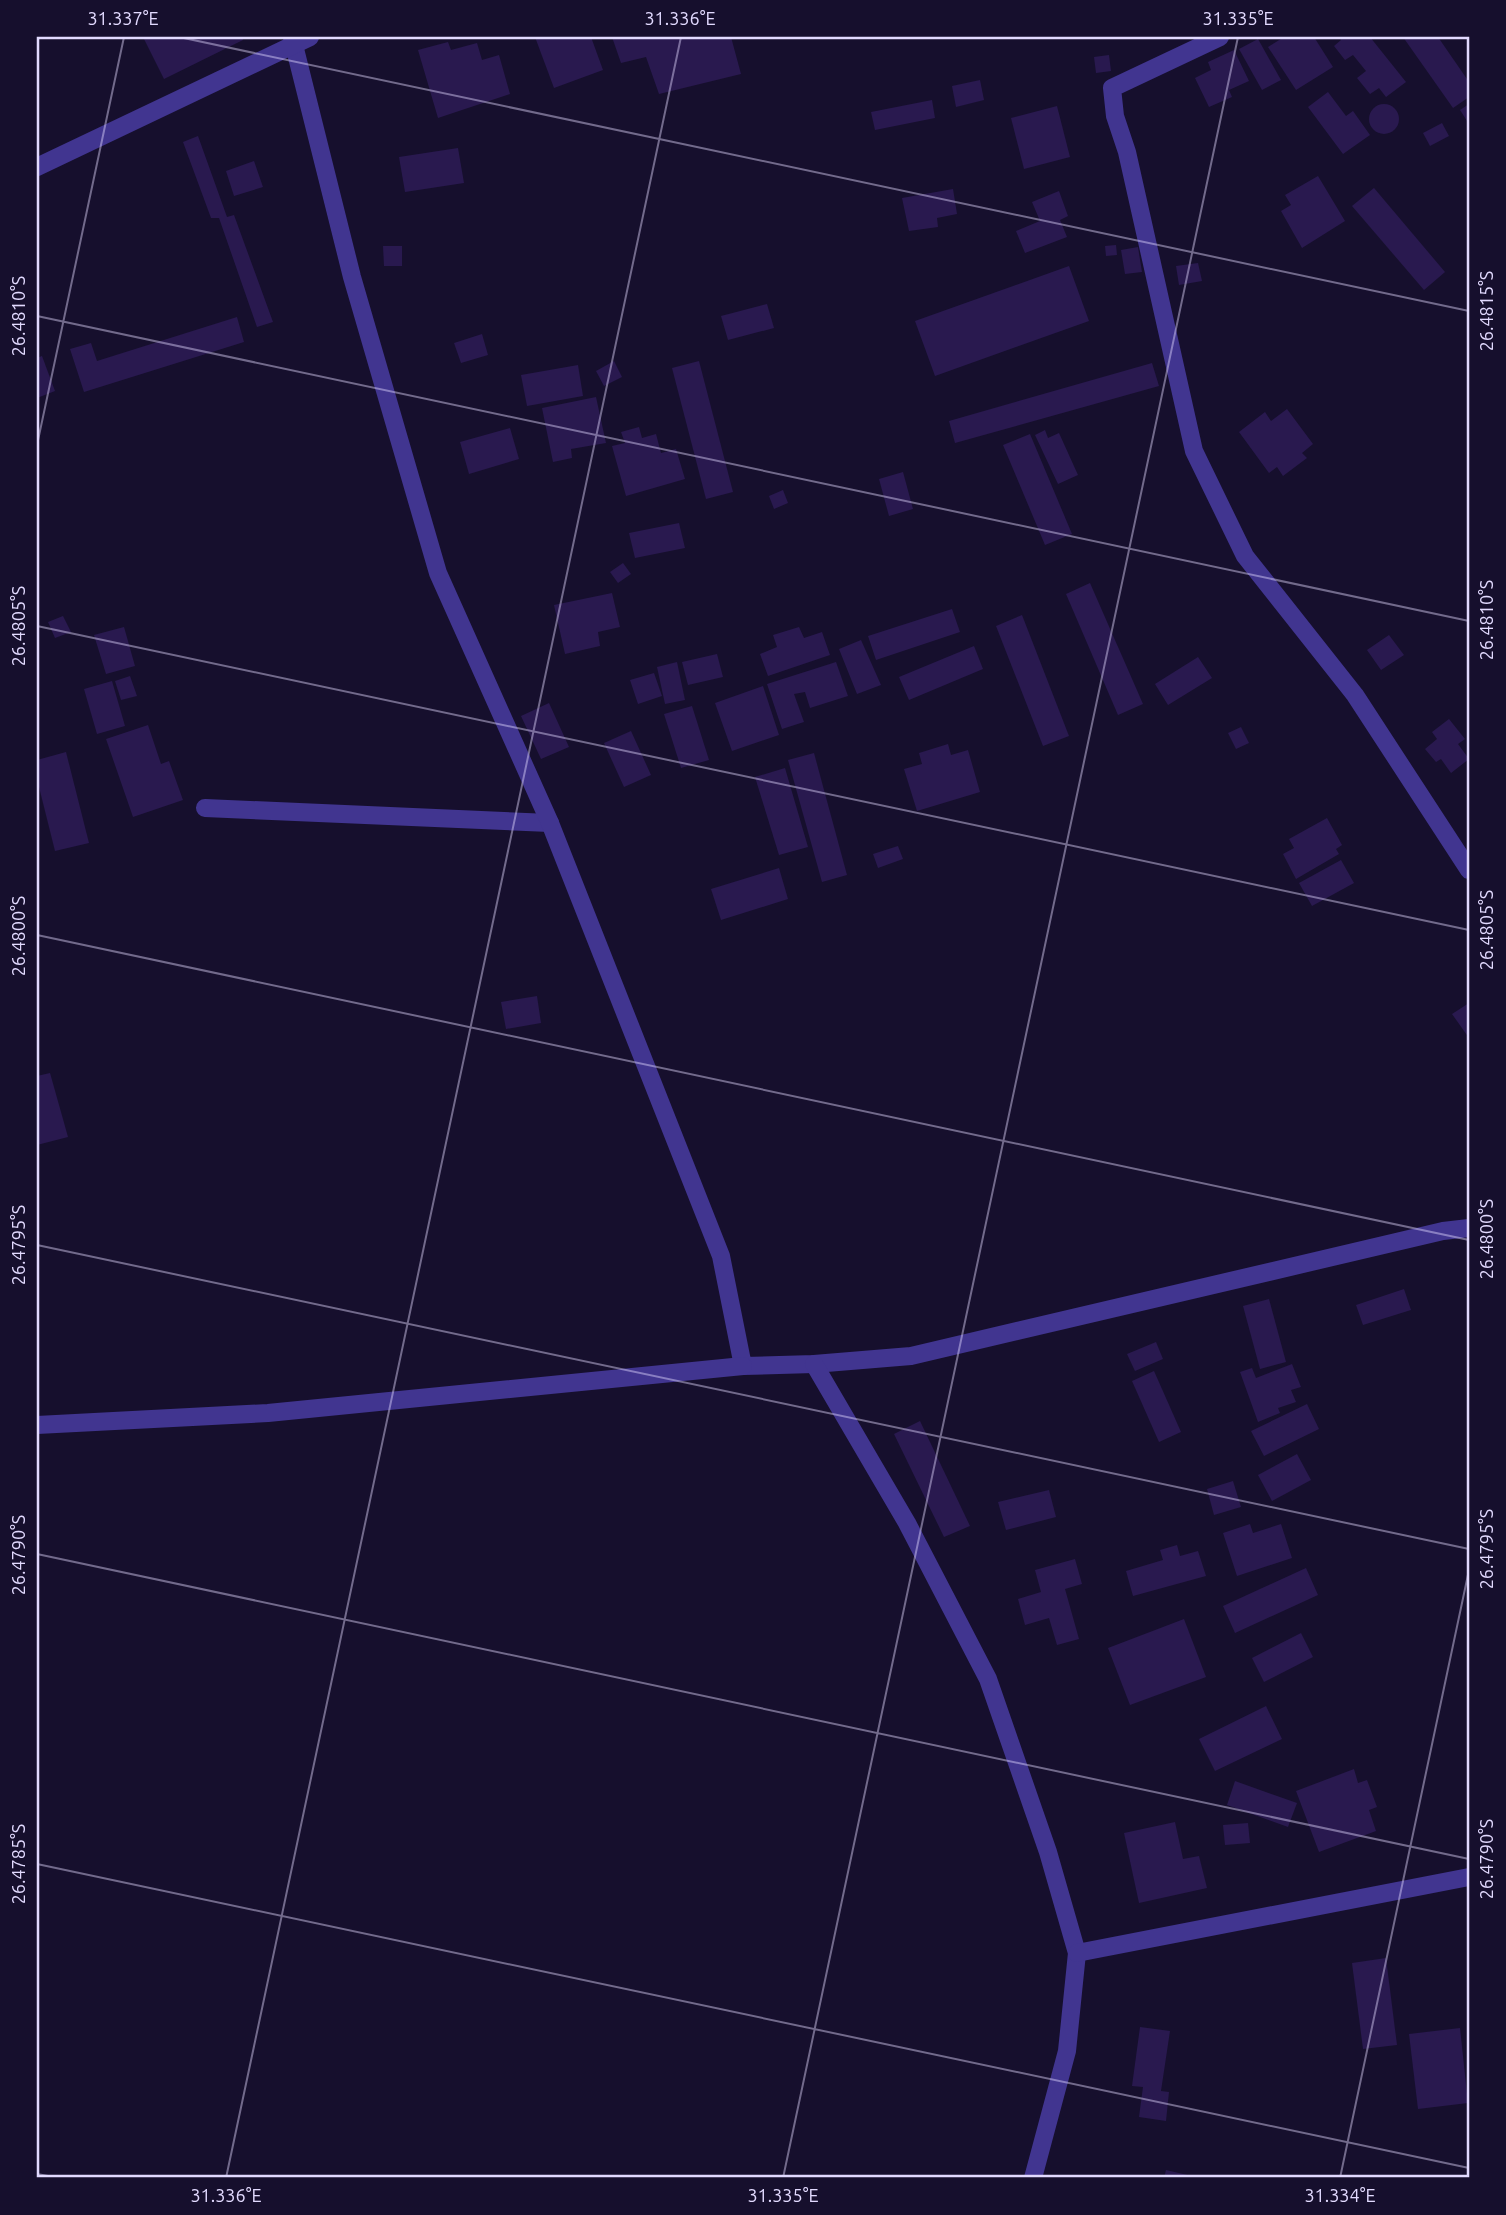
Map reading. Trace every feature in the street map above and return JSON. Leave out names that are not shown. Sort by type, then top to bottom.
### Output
[{"type":"street","points":[[1220,37],[1112,88],[1115,116],[1126,152],[1194,451],[1245,556],[1355,695],[1469,870]]},
{"type":"street","points":[[37,167],[299,40],[352,277],[438,573],[550,823],[721,1256],[743,1366]]},
{"type":"street","points":[[205,808],[550,823]]},
{"type":"street","points":[[37,1425],[268,1413],[743,1366],[814,1364],[911,1356],[1443,1230],[1469,1228]]},
{"type":"street","points":[[814,1364],[906,1522],[988,1679],[1048,1852],[1077,1953],[1067,2051],[1033,2178]]},
{"type":"street","points":[[1077,1953],[1469,1877]]},
{"type":"building","points":[[242,37],[243,40],[164,79],[144,39]]},
{"type":"building","points":[[535,37],[591,37],[603,70],[554,88]]},
{"type":"building","points":[[612,37],[731,37],[741,74],[659,94],[646,57],[621,63]]},
{"type":"building","points":[[1284,37],[1314,37],[1333,67],[1296,90],[1268,47]]},
{"type":"building","points":[[1339,37],[1370,37],[1406,82],[1386,97],[1379,88],[1370,94],[1357,78],[1366,71],[1353,55],[1345,60],[1334,46],[1341,40]]},
{"type":"building","points":[[1403,37],[1438,37],[1469,82],[1469,97],[1453,108]]},
{"type":"building","points":[[1258,39],[1281,80],[1262,90],[1239,49]]},
{"type":"building","points":[[448,42],[451,50],[477,43],[482,60],[499,55],[510,94],[438,118],[418,50]]},
{"type":"building","points":[[1234,50],[1249,81],[1229,90],[1232,97],[1209,107],[1195,78],[1211,70],[1208,62]]},
{"type":"building","points":[[1109,55],[1111,71],[1096,73],[1094,57]]},
{"type":"building","points":[[980,80],[984,100],[956,107],[952,86]]},
{"type":"building","points":[[1328,92],[1346,116],[1353,111],[1370,135],[1343,154],[1308,107]]},
{"type":"building","points":[[932,100],[935,118],[875,130],[871,112]]},
{"type":"building","points":[[1384,104],[1394,109],[1399,119],[1394,129],[1384,134],[1374,129],[1369,119],[1374,109]]},
{"type":"building","points":[[1469,104],[1469,124],[1460,110]]},
{"type":"building","points":[[1057,106],[1070,157],[1024,169],[1011,118]]},
{"type":"building","points":[[1442,123],[1449,136],[1430,146],[1423,133]]},
{"type":"building","points":[[198,136],[227,217],[234,215],[273,322],[257,327],[219,218],[211,218],[183,142]]},
{"type":"building","points":[[458,148],[464,183],[405,192],[399,157]]},
{"type":"building","points":[[254,161],[263,187],[234,196],[226,171]]},
{"type":"building","points":[[1318,176],[1345,221],[1302,248],[1281,211],[1291,205],[1285,195]]},
{"type":"building","points":[[1374,188],[1445,272],[1424,290],[1352,206]]},
{"type":"building","points":[[953,189],[957,214],[937,218],[938,227],[909,231],[902,198]]},
{"type":"building","points":[[1059,191],[1068,216],[1060,220],[1067,237],[1025,253],[1016,231],[1040,221],[1032,202]]},
{"type":"building","points":[[1116,245],[1117,255],[1106,256],[1105,246]]},
{"type":"building","points":[[383,246],[402,246],[402,266],[384,266]]},
{"type":"building","points":[[1138,247],[1142,272],[1125,274],[1121,250]]},
{"type":"building","points":[[1198,263],[1202,281],[1179,285],[1176,266]]},
{"type":"building","points":[[1069,266],[1089,321],[935,376],[915,321]]},
{"type":"building","points":[[767,304],[774,328],[728,340],[721,316]]},
{"type":"building","points":[[237,317],[244,342],[84,392],[70,349],[91,343],[97,361]]},
{"type":"building","points":[[482,334],[488,355],[461,363],[454,343]]},
{"type":"building","points":[[42,356],[55,391],[37,398],[37,358]]},
{"type":"building","points":[[614,361],[622,377],[604,386],[596,371]]},
{"type":"building","points":[[699,361],[733,492],[706,499],[672,368]]},
{"type":"building","points":[[1152,363],[1159,386],[955,443],[949,421]]},
{"type":"building","points":[[578,365],[583,396],[527,406],[521,375]]},
{"type":"building","points":[[596,397],[606,443],[571,449],[572,458],[553,462],[542,408]]},
{"type":"building","points":[[1287,409],[1313,444],[1302,453],[1307,458],[1283,476],[1277,467],[1269,473],[1239,432],[1265,412],[1271,421]]},
{"type":"building","points":[[639,427],[642,438],[656,434],[661,453],[676,449],[685,479],[626,496],[612,446],[625,443],[621,432]]},
{"type":"building","points":[[510,428],[519,459],[469,474],[460,442]]},
{"type":"building","points":[[1045,430],[1048,438],[1059,433],[1078,475],[1058,484],[1035,435]]},
{"type":"building","points":[[1030,434],[1072,534],[1045,545],[1003,445]]},
{"type":"building","points":[[903,472],[913,509],[889,516],[879,479]]},
{"type":"building","points":[[783,490],[788,503],[774,509],[769,496]]},
{"type":"building","points":[[679,523],[685,548],[635,558],[629,533]]},
{"type":"building","points":[[623,563],[631,574],[618,583],[610,572]]},
{"type":"building","points":[[1090,583],[1143,704],[1118,715],[1066,594]]},
{"type":"building","points":[[612,593],[620,627],[598,632],[600,646],[565,654],[554,605]]},
{"type":"building","points":[[952,609],[960,632],[876,660],[868,636]]},
{"type":"building","points":[[1022,615],[1069,736],[1043,746],[996,626]]},
{"type":"building","points":[[63,616],[71,632],[55,638],[48,622]]},
{"type":"building","points":[[124,627],[135,666],[106,674],[94,635]]},
{"type":"building","points":[[799,627],[804,638],[822,632],[830,655],[768,676],[760,654],[777,647],[773,635]]},
{"type":"building","points":[[1389,635],[1404,655],[1381,670],[1367,650]]},
{"type":"building","points":[[861,640],[881,685],[857,694],[839,649]]},
{"type":"building","points":[[974,646],[983,669],[909,700],[899,677]]},
{"type":"building","points":[[717,654],[723,677],[688,685],[682,662]]},
{"type":"building","points":[[1198,657],[1212,678],[1168,705],[1155,684]]},
{"type":"building","points":[[677,662],[685,700],[665,704],[657,667]]},
{"type":"building","points":[[836,662],[848,696],[810,708],[805,692],[794,694],[804,722],[782,729],[767,684]]},
{"type":"building","points":[[654,673],[662,696],[638,704],[630,680]]},
{"type":"building","points":[[130,676],[137,696],[121,700],[115,681]]},
{"type":"building","points":[[112,681],[125,726],[97,734],[84,689]]},
{"type":"building","points":[[763,686],[779,735],[732,751],[715,703]]},
{"type":"building","points":[[549,703],[569,747],[541,759],[521,716]]},
{"type":"building","points":[[692,706],[709,760],[681,768],[664,714]]},
{"type":"building","points":[[1449,719],[1465,739],[1458,744],[1469,759],[1451,773],[1441,759],[1436,762],[1425,749],[1437,739],[1432,732]]},
{"type":"building","points":[[148,725],[161,764],[169,761],[183,800],[133,817],[106,739]]},
{"type":"building","points":[[1241,727],[1249,743],[1236,749],[1228,733]]},
{"type":"building","points":[[631,731],[651,775],[624,787],[604,743]]},
{"type":"building","points":[[948,744],[951,755],[968,750],[980,792],[917,811],[904,769],[922,764],[919,753]]},
{"type":"building","points":[[66,752],[89,843],[55,851],[37,779],[37,760]]},
{"type":"building","points":[[814,753],[847,875],[822,882],[788,760]]},
{"type":"building","points":[[785,768],[808,847],[779,855],[755,777]]},
{"type":"building","points":[[1327,818],[1342,845],[1336,849],[1339,854],[1296,879],[1283,854],[1294,848],[1289,839]]},
{"type":"building","points":[[898,846],[903,859],[878,868],[873,854]]},
{"type":"building","points":[[1341,860],[1354,883],[1312,906],[1299,883]]},
{"type":"building","points":[[779,868],[788,899],[721,920],[711,889]]},
{"type":"building","points":[[537,996],[541,1023],[506,1029],[501,1002]]},
{"type":"building","points":[[1469,1003],[1469,1038],[1452,1014]]},
{"type":"building","points":[[50,1073],[68,1137],[37,1145],[37,1076]]},
{"type":"building","points":[[1404,1289],[1411,1310],[1363,1325],[1356,1305]]},
{"type":"building","points":[[1269,1299],[1286,1362],[1260,1369],[1243,1306]]},
{"type":"building","points":[[1156,1342],[1163,1359],[1135,1371],[1127,1354]]},
{"type":"building","points":[[1292,1364],[1301,1387],[1291,1390],[1296,1402],[1278,1408],[1280,1413],[1258,1422],[1240,1372],[1252,1368],[1256,1378]]},
{"type":"building","points":[[1154,1371],[1181,1432],[1159,1442],[1132,1381]]},
{"type":"building","points":[[1307,1404],[1319,1429],[1264,1456],[1251,1431]]},
{"type":"building","points":[[920,1421],[970,1526],[944,1537],[894,1434]]},
{"type":"building","points":[[1297,1454],[1311,1480],[1272,1501],[1258,1475]]},
{"type":"building","points":[[1233,1481],[1241,1507],[1214,1515],[1207,1489]]},
{"type":"building","points":[[1049,1490],[1056,1517],[1006,1530],[998,1502]]},
{"type":"building","points":[[1250,1524],[1253,1533],[1281,1524],[1292,1558],[1237,1576],[1223,1533]]},
{"type":"building","points":[[1177,1545],[1180,1556],[1198,1551],[1206,1576],[1133,1596],[1126,1571],[1163,1560],[1160,1550]]},
{"type":"building","points":[[1075,1559],[1082,1584],[1065,1589],[1079,1639],[1057,1645],[1049,1618],[1025,1625],[1018,1599],[1041,1592],[1035,1570]]},
{"type":"building","points":[[1306,1568],[1318,1595],[1235,1633],[1223,1606]]},
{"type":"building","points":[[1184,1619],[1206,1677],[1130,1705],[1108,1648]]},
{"type":"building","points":[[1301,1633],[1313,1657],[1264,1682],[1252,1658]]},
{"type":"building","points":[[1266,1706],[1282,1739],[1215,1771],[1199,1739]]},
{"type":"building","points":[[1354,1769],[1358,1783],[1367,1780],[1377,1807],[1369,1810],[1376,1831],[1319,1852],[1296,1791]]},
{"type":"building","points":[[1235,1781],[1297,1803],[1288,1827],[1227,1805]]},
{"type":"building","points":[[1175,1822],[1183,1859],[1199,1856],[1207,1888],[1139,1903],[1124,1833]]},
{"type":"building","points":[[1248,1823],[1250,1843],[1225,1845],[1223,1825]]},
{"type":"building","points":[[1386,1958],[1397,2045],[1363,2049],[1352,1963]]},
{"type":"building","points":[[1140,2027],[1170,2031],[1161,2091],[1169,2092],[1166,2121],[1139,2117],[1143,2087],[1132,2086]]},
{"type":"building","points":[[1460,2028],[1468,2103],[1418,2109],[1409,2034]]},
{"type":"building","points":[[1166,2170],[1196,2177],[1196,2178],[1164,2178]]}]
